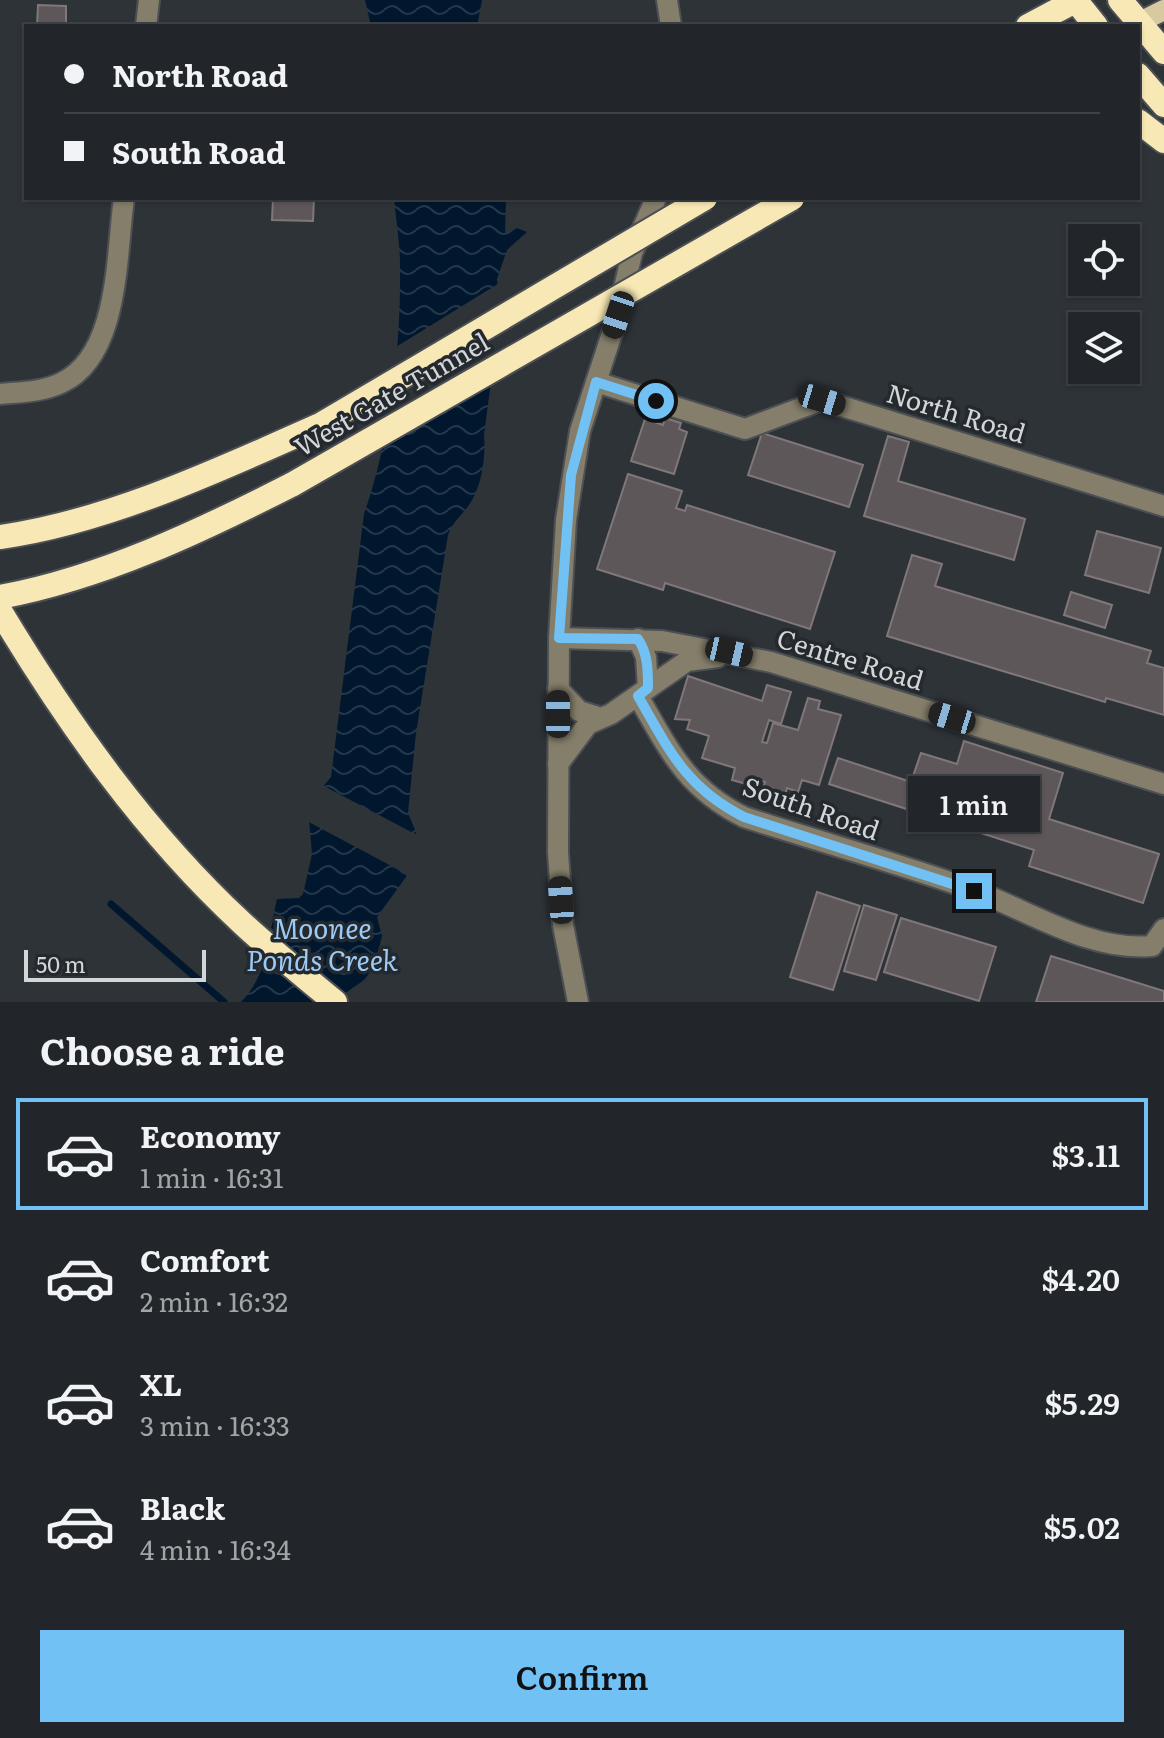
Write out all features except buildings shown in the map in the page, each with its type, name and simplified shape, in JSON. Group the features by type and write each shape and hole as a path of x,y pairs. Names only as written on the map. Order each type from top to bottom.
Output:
{"highway":[{"path":"1032,24 1076,0 1094,24"},
{"path":"1120,0 1134,24"},
{"path":"1140,30 1164,52"},
{"path":"1140,77 1164,105"},
{"path":"1140,123 1164,141"},
{"name":"West Gate Tunnel","path":"0,537 25,534 93,514 219,470 320,425 702,200"},
{"name":"West Gate Tunnel","path":"0,597 45,589 118,563 237,513 788,200"},
{"path":"0,611 102,767 161,838 241,923 335,1002"}],"main road":[{"path":"1134,24 1164,10"}],"street":[{"path":"146,24 149,0"},
{"path":"667,0 671,24"},
{"path":"0,394 34,391 62,382 85,366 102,340 124,200"},
{"path":"578,1002 572,986 563,925 558,764 559,638 571,475 618,315 632,253 655,200"},
{"name":"North Road","path":"596,382 745,429 822,400 1164,506"},
{"name":"Centre Road","path":"559,638 638,639 707,648 771,662 1164,784"},
{"path":"638,639 646,657 643,692"},
{"path":"558,764 580,730 643,692 677,667 699,658 771,662"},
{"path":"558,689 579,711 604,716"},
{"name":"South Road","path":"643,692 690,780 722,806 744,817 974,891 1013,911 1125,949 1158,937"}],"water":[{"path":"365,0 482,0 477,24 371,24"},
{"name":"Moonee Ponds Creek","path":"394,200 506,200 505,235 517,228 527,232 507,250 497,279 500,316 484,434 482,473 476,492 448,535 416,733 408,813 416,832 406,877 377,917 382,936 374,967 364,980 333,1002 241,1002 262,967 277,899 299,898 303,894 312,854 309,820 321,789 331,777 364,514 388,423 396,360 399,240"}],"pier":[{"path":"501,282 504,316 496,381 378,450 391,350"},
{"path":"320,784 419,836 410,876 305,820 311,796"}],"waterway":[{"path":"111,904 224,1002"}],"route":[{"path":"656,401 596,382 580,431 571,475 559,638 638,639 646,657 648,676 648,688 638,696 678,765 706,795 722,806 744,817 974,891"}]}
